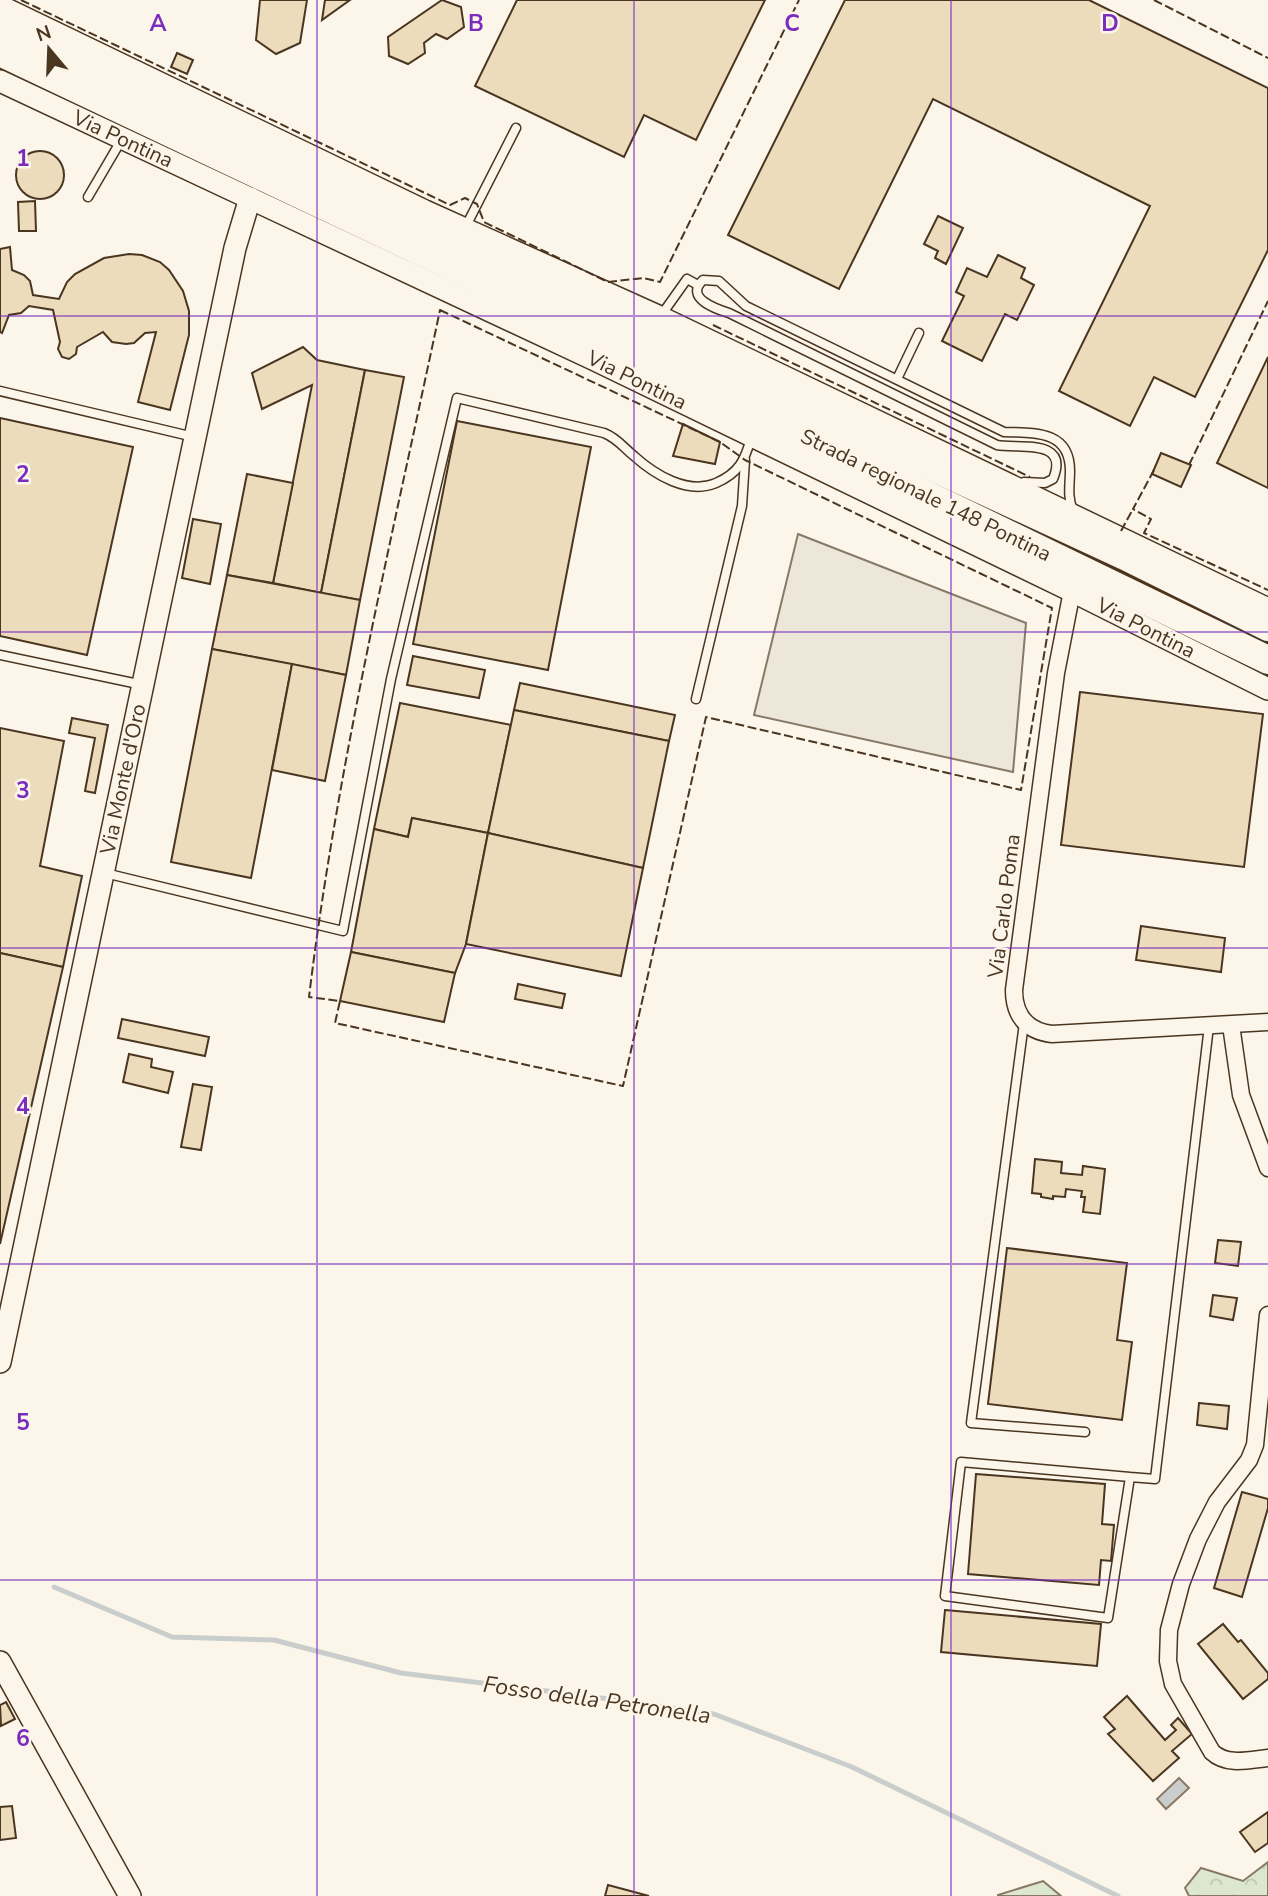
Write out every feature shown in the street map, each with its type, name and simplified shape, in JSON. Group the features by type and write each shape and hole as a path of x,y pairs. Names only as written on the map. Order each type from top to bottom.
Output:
{"highway":[{"name":"Strada regionale 148 Pontina","path":"0,29 614,320 1125,556 1268,627"},
{"name":"Via Pontina","path":"0,52 584,330"},
{"name":"Strada regionale 148 Pontina","path":"584,330 1268,660"}],"street":[{"path":"0,6 465,228 660,317 1268,609"},
{"name":"Via Pontina","path":"0,81 752,435 1072,590 1268,689"},
{"name":"Via Monte d'Oro","path":"0,1362 194,437 235,248 250,198"},
{"name":"Via Carlo Poma","path":"1024,1023 1015,1006 1014,990 1056,673 1072,590"},
{"path":"1024,1023 1040,1032 1052,1034 1268,1022"},
{"path":"1231,1025 1241,1095 1268,1168"},
{"path":"1268,1315 1264,1413 1252,1454 1217,1502 1192,1553 1168,1636 1168,1661 1177,1692 1212,1752 1220,1759 1229,1761 1268,1758"},
{"path":"0,1662 130,1896"}],"lane":[{"path":"465,228 516,128"},
{"path":"88,197 122,139"},
{"path":"660,317 687,279 698,285"},
{"path":"931,447 961,453 1002,475 1028,484 1045,483 1053,479 1057,464 1054,456 1045,449 997,445 729,313 707,305 701,300 697,291 698,285 703,280 719,281 746,306 1003,432 1034,432 1053,438 1065,448 1069,458 1071,504 1078,518"},
{"path":"897,379 919,332"},
{"path":"0,391 194,437"},
{"path":"103,873 343,931 391,679 457,398 604,433 619,441 643,463 690,487 707,487 723,480 746,460"},
{"path":"696,699 742,506 746,460 752,435"},
{"path":"0,655 143,685"},
{"path":"1024,1023 971,1423 1085,1433"},
{"path":"1130,1477 1108,1618 945,1597 961,1462 1155,1479 1209,1026"}],"green space":[{"path":"1268,1862 1268,1896 1189,1896 1185,1888 1201,1868 1243,1881"},
{"path":"1043,1881 1061,1896 998,1896 998,1895"}],"shaded area":[{"path":"798,534 1026,623 1013,772 754,715"},
{"path":"1179,1778 1189,1788 1166,1809 1157,1799"}],"building":[{"path":"260,0 307,0 300,43 276,54 256,40"},
{"path":"325,0 350,0 322,20"},
{"path":"442,0 461,7 464,27 447,39 436,34 424,43 425,53 408,64 389,56 388,37"},
{"path":"517,0 765,0 696,140 644,115 624,157 475,86"},
{"path":"845,0 1089,0 1268,88 1268,250 1195,397 1154,377 1130,426 1059,391 1150,206 933,99 839,289 728,235"},
{"path":"177,53 193,60 187,74 171,67"},
{"path":"40,151 57,158 64,175 57,192 40,199 23,192 16,175 23,158"},
{"path":"35,201 36,231 19,231 18,202"},
{"path":"938,216 963,228 946,264 935,258 938,251 924,244"},
{"path":"10,247 12,270 30,281 33,295 59,299 67,282 75,274 104,258 142,255 160,262 169,270 183,291 189,311 189,335 170,410 138,402 156,332 145,333 134,343 126,344 112,342 103,332 77,347 76,354 69,359 62,357 58,349 60,342 53,310 29,306 21,313 9,315 2,333 0,332 0,249"},
{"path":"998,255 1025,268 1021,278 1034,285 1017,320 1005,314 982,361 942,341 964,296 956,292 967,268 987,277"},
{"path":"303,347 317,360 365,370 321,593 273,583 312,385 262,409 252,373"},
{"path":"1268,357 1268,488 1217,463"},
{"path":"365,370 404,377 360,600 321,593"},
{"path":"0,418 133,447 87,655 0,636"},
{"path":"457,421 591,447 548,670 413,644"},
{"path":"683,424 720,442 715,464 673,456"},
{"path":"1161,453 1191,465 1181,487 1152,474"},
{"path":"247,474 293,483 273,583 227,575"},
{"path":"193,519 221,524 210,584 182,578"},
{"path":"227,575 360,600 346,675 212,649"},
{"path":"212,649 292,664 251,878 171,862"},
{"path":"413,656 485,670 479,698 407,685"},
{"path":"292,664 346,675 325,781 272,770"},
{"path":"520,683 675,715 669,741 514,710"},
{"path":"1080,692 1263,714 1244,867 1061,845"},
{"path":"400,703 511,725 488,833 412,818 408,837 374,829"},
{"path":"514,710 669,741 643,868 488,833"},
{"path":"72,718 108,725 95,793 85,791 95,738 69,733"},
{"path":"0,728 64,741 40,866 82,876 63,967 0,953"},
{"path":"412,818 488,833 466,944 455,973 351,952 374,829 408,837"},
{"path":"488,833 643,868 621,976 466,944"},
{"path":"1141,926 1225,938 1221,972 1136,960"},
{"path":"351,952 455,973 444,1022 340,1001"},
{"path":"0,953 63,967 0,1244"},
{"path":"518,984 565,994 562,1008 515,999"},
{"path":"122,1019 209,1037 205,1056 118,1038"},
{"path":"129,1054 152,1059 151,1067 173,1072 168,1093 123,1082"},
{"path":"193,1084 212,1087 201,1150 181,1147"},
{"path":"1035,1159 1062,1162 1061,1173 1082,1175 1083,1166 1105,1169 1100,1214 1083,1212 1085,1197 1081,1197 1082,1191 1066,1189 1065,1197 1053,1196 1053,1199 1032,1193"},
{"path":"1218,1240 1241,1242 1238,1266 1215,1263"},
{"path":"1007,1248 1127,1263 1117,1340 1132,1342 1122,1420 988,1404"},
{"path":"1213,1295 1237,1298 1233,1320 1210,1316"},
{"path":"1199,1403 1229,1406 1227,1429 1197,1425"},
{"path":"976,1474 1105,1484 1102,1524 1114,1525 1111,1561 1101,1560 1099,1585 968,1574"},
{"path":"1242,1492 1268,1499 1268,1508 1242,1597 1214,1588"},
{"path":"945,1610 1101,1624 1097,1666 941,1652"},
{"path":"1223,1624 1238,1642 1241,1640 1268,1673 1268,1679 1243,1699 1198,1644"},
{"path":"1127,1696 1165,1740 1176,1730 1171,1725 1178,1718 1192,1734 1172,1751 1179,1758 1153,1781 1108,1734 1115,1729 1104,1717"},
{"path":"6,1702 15,1719 1,1726 0,1705"},
{"path":"12,1806 16,1838 0,1840 0,1807"},
{"path":"1268,1812 1268,1843 1255,1852 1240,1832"},
{"path":"608,1885 649,1896 605,1896"}],"waterway":[{"name":"Fosso della Petronella","path":"54,1587 172,1637 274,1640 401,1673 714,1714 852,1767 1118,1896"}],"fence":[{"path":"21,0 450,205 465,198 477,204 484,222 608,282 643,278 660,282 799,0"},
{"path":"1154,0 1268,58"},
{"path":"1189,465 1268,301"},
{"path":"440,310 720,442 745,460 1052,608 1021,790 706,717 623,1086 335,1023 340,1001 309,997 350,738 440,310"},
{"path":"713,325 1030,477"},
{"path":"1154,470 1133,509 1151,519 1144,533 1268,590"},
{"path":"1121,531 1133,509"}]}
